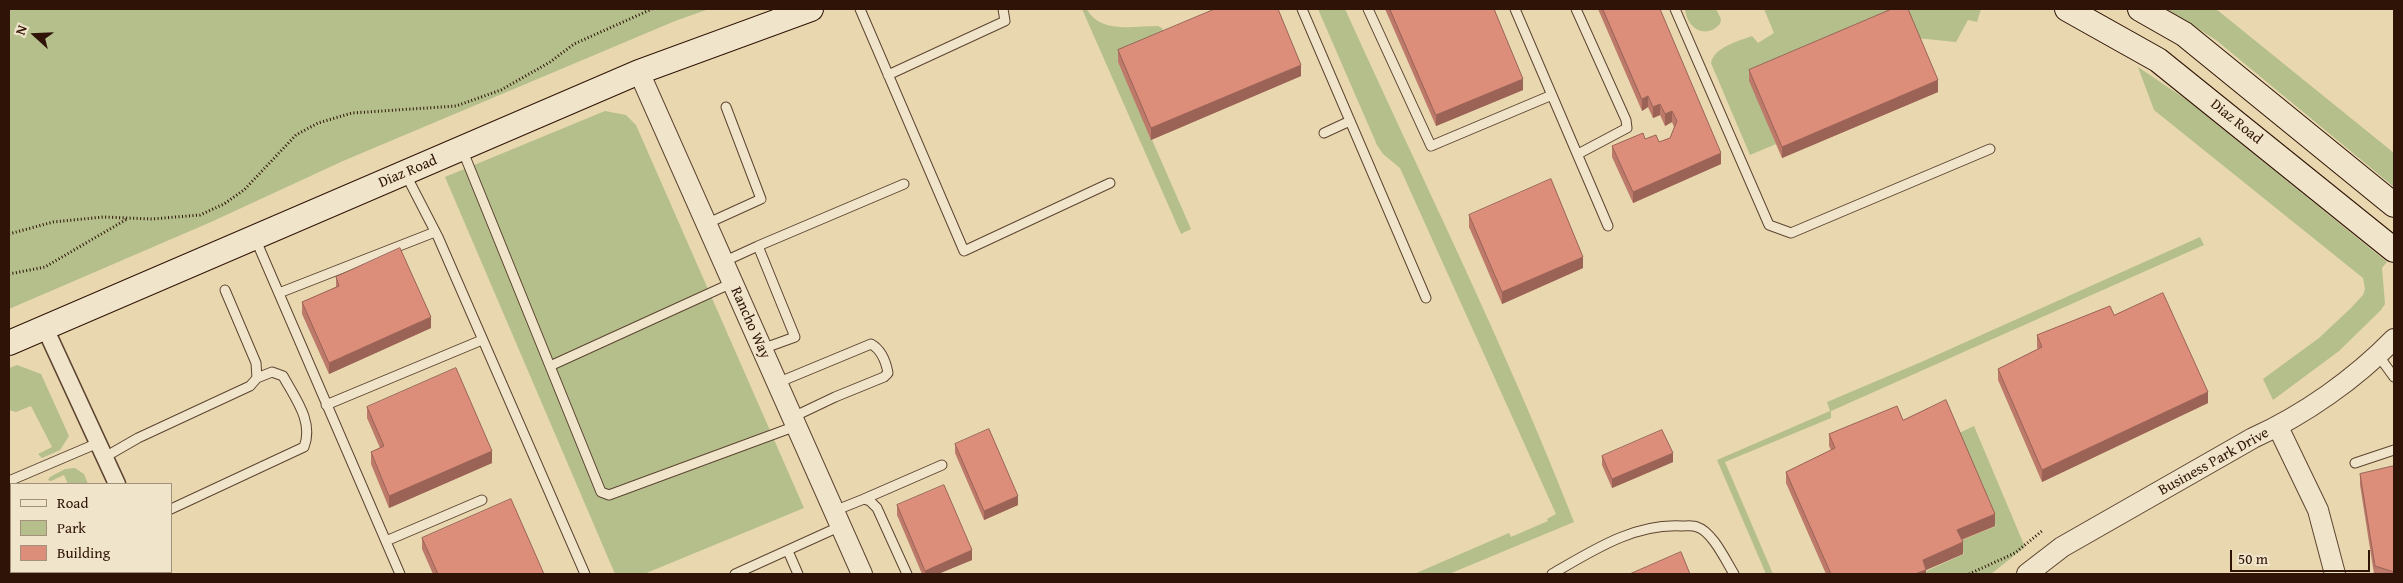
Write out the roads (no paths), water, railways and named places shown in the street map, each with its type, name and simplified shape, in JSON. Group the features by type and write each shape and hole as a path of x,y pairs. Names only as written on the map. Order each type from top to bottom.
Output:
{"main road":[{"name":"Diaz Road","path":"9,344 639,72 811,9"},
{"name":"Diaz Road","path":"2067,9 2158,60 2394,250"},
{"path":"2140,9 2184,34 2394,205"}],"street":[{"name":"Rancho Way","path":"639,72 862,574"},
{"path":"45,328 117,483"},
{"name":"Business Park Drive","path":"2027,574 2062,547 2253,438 2278,427 2340,385 2394,339"},
{"path":"2278,427 2318,510 2334,574"}],"lane":[{"path":"860,9 964,251 1110,183"},
{"path":"888,75 1005,21 1003,9"},
{"path":"1302,9 1426,298"},
{"path":"1368,9 1431,146 1552,95"},
{"path":"1515,9 1608,226"},
{"path":"1576,9 1626,120 1627,128 1578,154"},
{"path":"1675,9 1769,225 1792,233 1990,149"},
{"path":"706,224 761,199 726,107"},
{"path":"1324,132 1350,121"},
{"path":"462,149 601,492 606,496 794,422 828,400 884,377 888,373 884,357 871,344 777,383"},
{"path":"405,173 436,232 585,574"},
{"path":"723,262 904,184"},
{"path":"279,293 436,232"},
{"path":"255,238 400,574"},
{"path":"758,246 795,337 762,349"},
{"path":"550,366 732,283"},
{"path":"225,290 256,363 257,378"},
{"path":"326,404 482,340"},
{"path":"2378,354 2394,377"},
{"path":"9,482 138,438 250,386 257,378 272,372 283,376 306,420 308,437 304,447 172,509"},
{"path":"2355,463 2394,450"},
{"path":"735,574 788,551 838,519 864,499 942,465"},
{"path":"864,499 870,501 877,508 907,574"},
{"path":"386,541 482,500"},
{"path":"1552,574 1604,544 1652,527 1674,525 1698,527 1712,538 1734,574"},
{"path":"788,551 798,574"}]}
